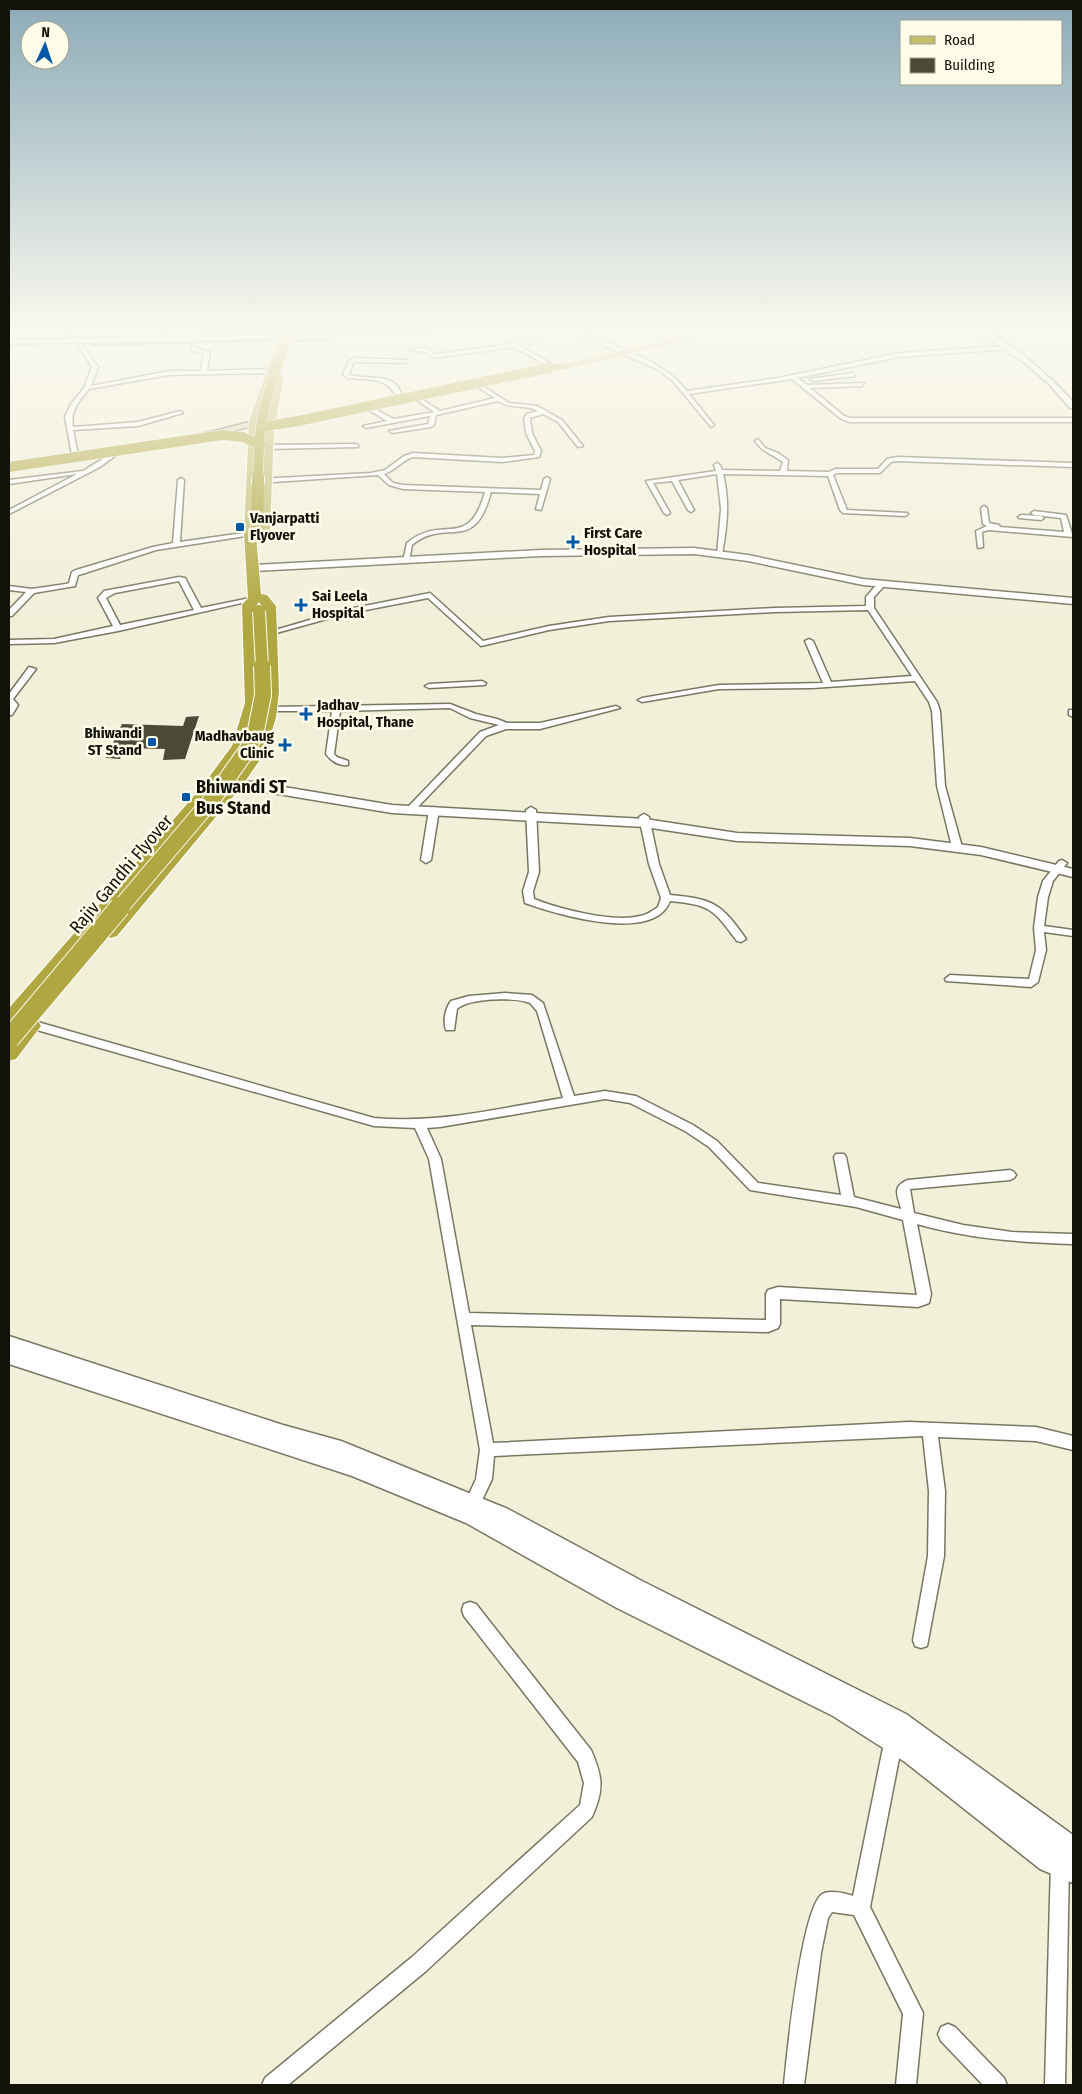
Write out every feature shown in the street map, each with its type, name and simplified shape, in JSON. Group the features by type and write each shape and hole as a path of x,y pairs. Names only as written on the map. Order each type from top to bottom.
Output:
{"highway":[{"path":"262,427 276,425"},
{"path":"9,467 222,435 243,437 264,446 258,535 259,603"},
{"path":"258,535 258,568"},
{"path":"9,1054 227,780 240,746 252,703 250,605 259,603 269,606 272,692 270,709 258,751 227,780 10,1019"},
{"name":"Rajiv Gandhi Flyover","path":"9,1039 214,797 248,749 256,730 263,694 259,603"}],"main road":[{"path":"262,427 273,425"},
{"path":"9,467 275,425"},
{"path":"258,535 266,481 262,427"},
{"path":"258,535 252,482 262,427"},
{"path":"9,467 75,455 114,451"}],"street":[{"path":"69,425 75,455"},
{"path":"69,429 128,425"},
{"path":"366,426 375,425"},
{"path":"397,425 404,429"},
{"path":"392,431 431,425"},
{"path":"252,482 362,476 380,473 413,455 502,460 533,457 537,456 538,451 529,433 528,425"},
{"path":"564,425 580,446"},
{"path":"300,447 308,438"},
{"path":"758,441 763,449 776,454 786,461 782,473"},
{"path":"264,446 356,446"},
{"path":"9,512 89,471 114,451"},
{"path":"667,513 649,481 674,479 718,468 782,473 830,474 835,471 880,471 889,460 897,459 1073,465"},
{"path":"718,468 726,501 726,513 719,554"},
{"path":"9,482 89,471"},
{"path":"380,473 391,484 403,487 543,492"},
{"path":"830,474 845,512 905,514"},
{"path":"539,509 547,479"},
{"path":"674,479 691,510"},
{"path":"176,544 181,480"},
{"path":"406,561 409,544 420,536 429,532 465,528 473,524 482,512 488,491"},
{"path":"984,508 987,525 1071,534"},
{"path":"1034,513 1062,516 1071,534"},
{"path":"1024,529 1021,514 1065,520"},
{"path":"980,547 979,531 987,528 1071,534"},
{"path":"9,588 32,591 67,586 72,584 75,574 142,551 176,544 258,535"},
{"path":"258,568 541,553 694,551 748,558 834,577 882,584 1073,602"},
{"path":"118,628 102,598 106,593 179,579 182,580 198,610"},
{"path":"882,584 870,597 870,608 927,692 936,711 941,786 957,844"},
{"path":"9,614 32,591"},
{"path":"269,633 344,612 430,595 481,644 557,626 609,619 870,608"},
{"path":"9,642 48,642 198,610 259,603"},
{"path":"808,641 828,685"},
{"path":"252,667 270,665"},
{"path":"9,713 14,705 9,700 32,669"},
{"path":"642,700 719,687 828,685 917,678"},
{"path":"429,705 429,685 482,683"},
{"path":"270,709 336,709 429,705 457,707 470,716 497,721 505,726"},
{"path":"412,807 483,734 505,726 540,726 616,708"},
{"path":"336,709 330,754 344,763"},
{"path":"227,780 359,805 531,812 644,820 737,838 862,836 957,844 1064,866 1073,873"},
{"path":"412,807 434,810 531,812"},
{"path":"426,860 434,810"},
{"path":"531,812 534,872 528,891 529,902 578,914 628,921 652,916 662,909 666,898 654,864 644,820"},
{"path":"950,979 1031,983 1035,978 1042,950 1040,928 1045,891 1048,882 1064,866"},
{"path":"666,898 698,902 712,906 722,914 741,939"},
{"path":"1040,928 1073,933"},
{"path":"450,1026 451,1010 455,1004 461,1001 474,998 518,996 534,999 542,1010 570,1101"},
{"path":"10,1019 374,1122 440,1123 605,1095 632,1099 689,1128 713,1144 754,1187 848,1201 939,1225 1012,1236 1073,1239"},
{"path":"419,1124 435,1160 487,1450 484,1480 470,1509"},
{"path":"840,1157 848,1201"},
{"path":"464,1319 768,1326 773,1324 773,1294 778,1293 918,1301 924,1299 924,1294 903,1188 906,1184 1010,1175"},
{"path":"9,1344 38,1359 187,1409 353,1467 420,1493 470,1509 623,1599 842,1708 896,1731 1068,1845 1055,2085"},
{"path":"9,1356 38,1359"},
{"path":"487,1450 909,1429 1036,1434 1073,1443"},
{"path":"921,1640 936,1556 937,1492 930,1430"},
{"path":"272,2085 419,1964 586,1811 593,1795 592,1776 585,1756 470,1610"},
{"path":"896,1731 913,1754 1008,1830 1049,1860 1066,1868"},
{"path":"896,1731 860,1908 913,2013 906,2085"},
{"path":"794,2085 811,1953 819,1915 827,1902 848,1904 860,1908"},
{"path":"948,2034 997,2085"}],"building":[{"name":"Bhiwandi ST Stand","path":"199,716 185,759 163,760 165,749 125,748 120,759 106,758 122,724 183,726 186,717"}],"place":[{"name":"Vanjarpatti Flyover","path":"240,527"},
{"name":"First Care Hospital","path":"573,542"},
{"name":"Sai Leela Hospital","path":"301,605"},
{"name":"Jadhav Hospital, Thane","path":"306,714"},
{"name":"Bhiwandi ST Stand","path":"152,742"},
{"name":"Madhavbaug Clinic","path":"285,745"},
{"name":"Bhiwandi ST Bus Stand","path":"186,797"}]}
